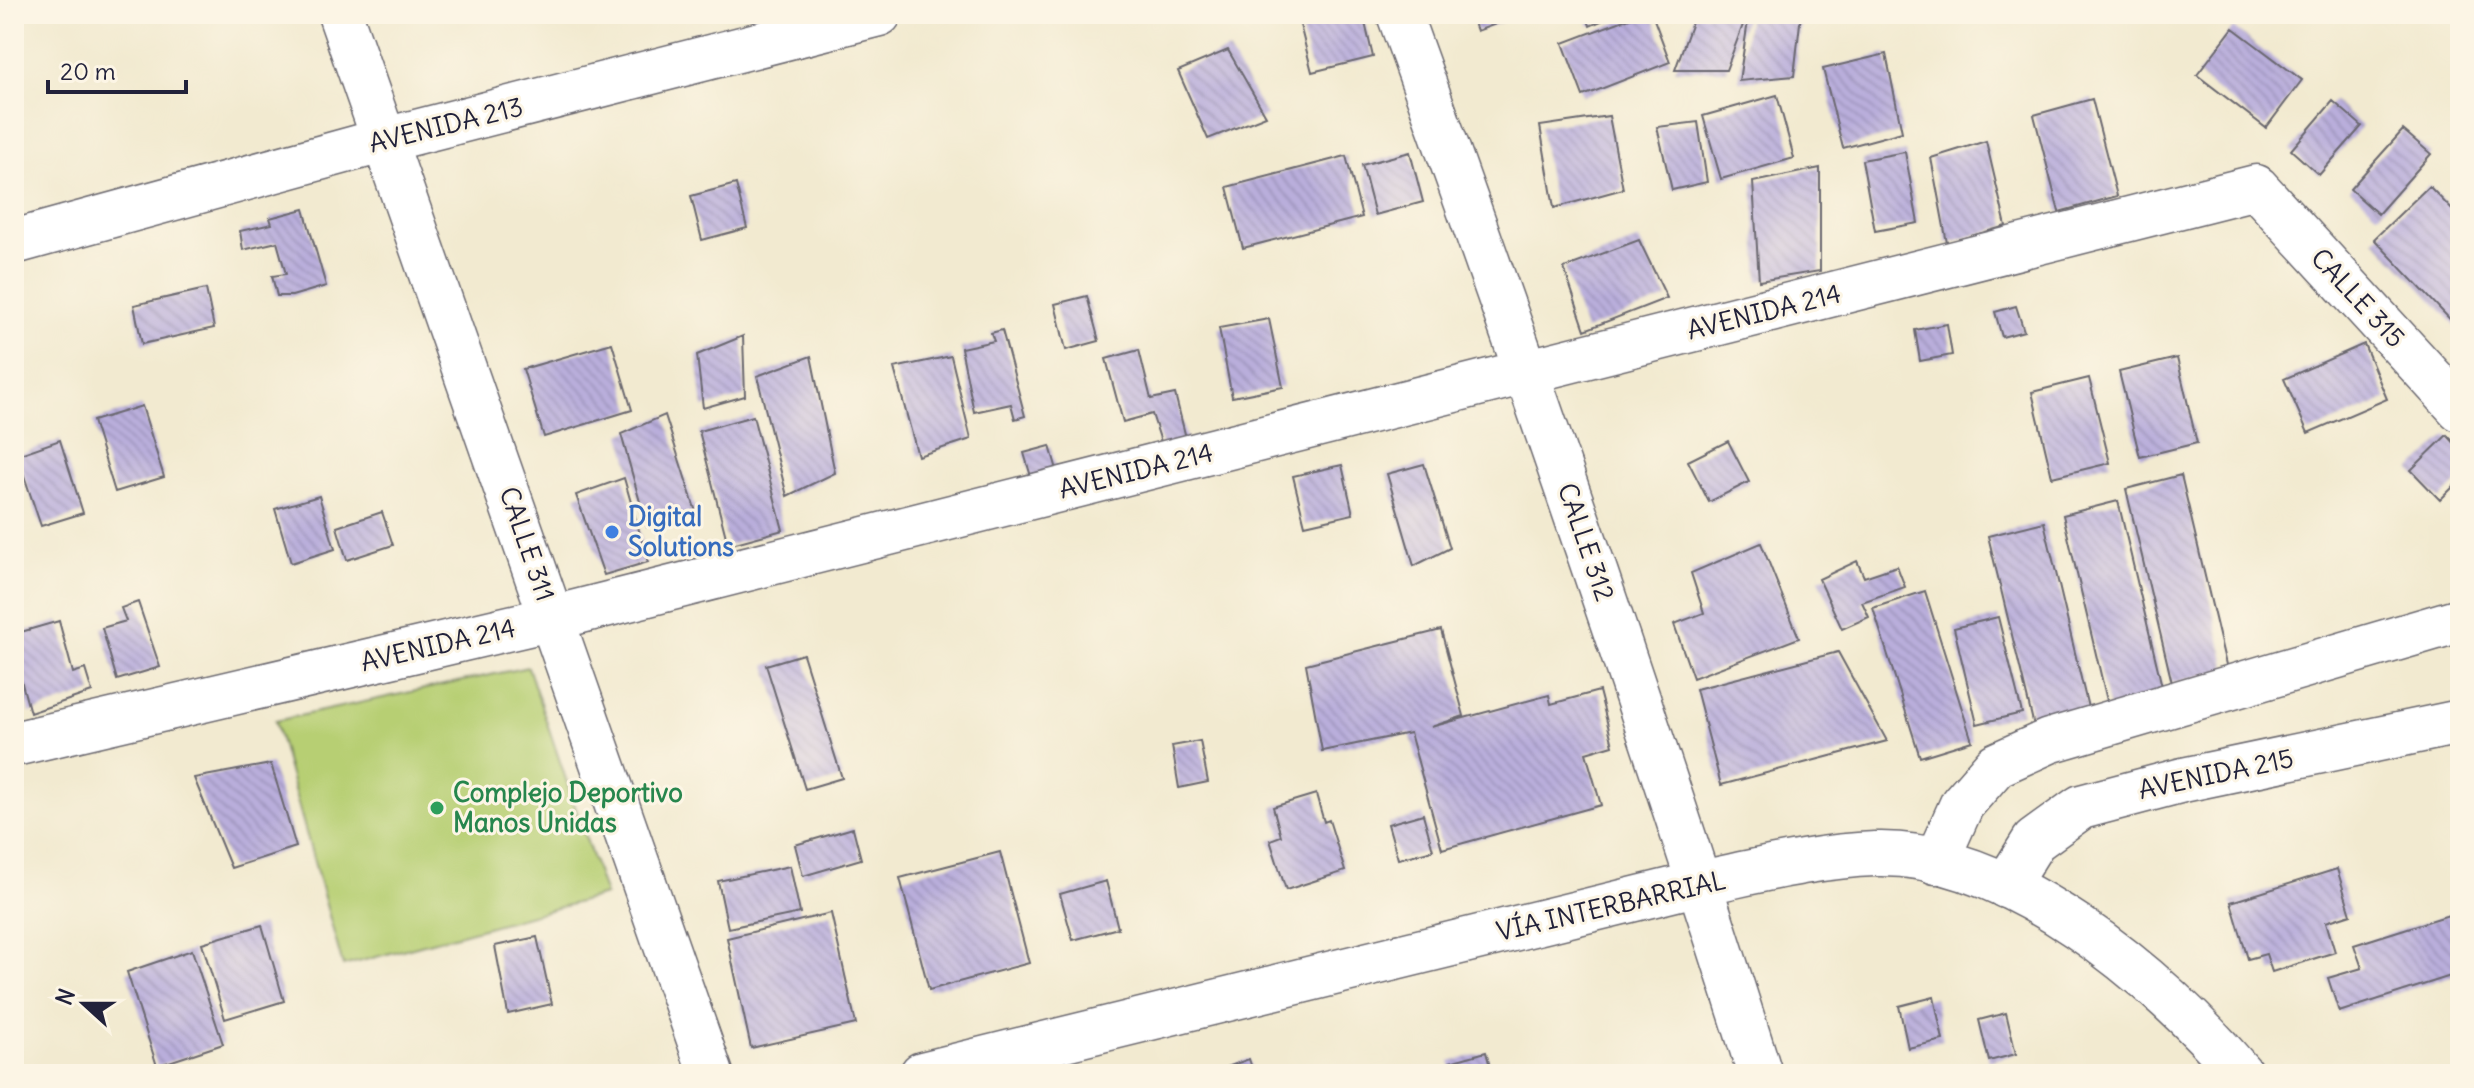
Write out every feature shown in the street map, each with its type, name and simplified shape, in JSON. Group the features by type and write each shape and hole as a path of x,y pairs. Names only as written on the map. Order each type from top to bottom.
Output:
{"street":[{"name":"CALLE 311","path":"340,14 711,1074"},
{"name":"AVENIDA 213","path":"14,242 385,140 879,14"},
{"name":"CALLE 312","path":"1399,14 1529,372 1700,883 1760,1074"},
{"name":"AVENIDA 214","path":"14,744 553,618 2256,187"},
{"name":"CALLE 315","path":"2256,187 2460,409"},
{"path":"1936,862 1962,804 1996,765 2049,741 2460,620"},
{"name":"AVENIDA 215","path":"2006,886 2034,841 2081,807 2169,783 2460,722"},
{"name":"VÍA INTERBARRIAL","path":"922,1074 1700,883 1802,862 1877,854 1936,862 2006,886 2045,905 2161,989 2241,1074"}],"green space":[{"name":"Complejo Deportivo Manos Unidas","path":"528,667 605,895 343,966 275,721"}],"building":[{"path":"1330,14 1363,14 1373,57 1312,72 1299,21"},
{"path":"1471,14 1523,14 1477,31"},
{"path":"1586,14 1617,14 1590,26"},
{"path":"1640,14 1652,14 1670,62 1583,96 1563,43"},
{"path":"1695,14 1747,14 1726,70 1675,70"},
{"path":"1749,14 1801,14 1794,76 1739,81"},
{"path":"2233,28 2302,80 2266,128 2197,75"},
{"path":"1228,50 1266,116 1208,139 1178,71"},
{"path":"1886,54 1902,132 1843,148 1823,69"},
{"path":"1777,95 1794,158 1721,179 1703,116"},
{"path":"2092,99 2117,196 2059,212 2034,115"},
{"path":"2333,101 2362,126 2319,175 2291,150"},
{"path":"1609,116 1623,189 1554,208 1540,126"},
{"path":"1698,122 1707,182 1672,190 1657,127"},
{"path":"2403,130 2431,154 2378,214 2350,189"},
{"path":"1986,141 2006,226 1947,243 1931,158"},
{"path":"1410,152 1423,202 1375,215 1362,165"},
{"path":"1905,152 1918,223 1875,231 1862,160"},
{"path":"1346,156 1362,217 1243,248 1227,187"},
{"path":"1820,168 1820,271 1759,281 1753,182"},
{"path":"736,184 747,228 702,240 691,196"},
{"path":"2429,186 2460,218 2460,330 2374,239"},
{"path":"304,209 326,286 292,296 277,296 272,276 286,274 277,242 243,250 240,231 272,224 270,218"},
{"path":"1639,240 1667,298 1585,330 1564,268"},
{"path":"206,289 214,328 142,344 134,305"},
{"path":"1087,296 1099,341 1066,350 1055,304"},
{"path":"2016,306 2024,331 2002,337 1995,312"},
{"path":"1269,319 1283,387 1232,397 1219,328"},
{"path":"1947,324 1952,355 1920,361 1915,330"},
{"path":"1002,330 1025,416 1015,419 1011,404 974,412 961,348 994,341 991,333"},
{"path":"743,336 745,396 703,408 697,355"},
{"path":"612,343 632,410 544,437 523,369"},
{"path":"2364,344 2387,399 2308,433 2284,379"},
{"path":"1139,350 1151,399 1175,394 1189,450 1166,457 1152,414 1123,422 1106,359"},
{"path":"811,356 835,473 787,496 757,376"},
{"path":"951,356 971,439 918,456 894,368"},
{"path":"2177,358 2197,443 2140,457 2119,372"},
{"path":"2089,378 2110,463 2052,477 2032,392"},
{"path":"142,406 164,477 115,492 93,421"},
{"path":"665,415 696,512 647,527 621,434"},
{"path":"753,416 783,530 728,545 699,431"},
{"path":"2447,435 2460,449 2460,480 2440,500 2411,470"},
{"path":"60,440 83,513 41,526 17,455"},
{"path":"1728,441 1749,482 1709,502 1688,461"},
{"path":"1050,446 1058,473 1032,480 1024,453"},
{"path":"1424,464 1450,548 1414,566 1387,474"},
{"path":"1342,465 1353,514 1305,525 1293,476"},
{"path":"2181,475 2227,669 2172,683 2126,489"},
{"path":"624,478 648,562 604,575 576,495"},
{"path":"319,496 335,549 291,563 275,509"},
{"path":"2118,501 2164,695 2109,709 2063,515"},
{"path":"382,512 393,545 347,560 337,527"},
{"path":"2044,522 2090,716 2035,730 1988,536"},
{"path":"1761,543 1799,638 1693,678 1674,624 1704,613 1691,573"},
{"path":"1857,561 1864,577 1897,566 1905,587 1862,602 1869,617 1842,629 1819,579"},
{"path":"1925,591 1972,741 1920,757 1873,608"},
{"path":"138,602 160,667 117,680 102,628 126,621 121,608"},
{"path":"1998,617 2022,713 1977,724 1954,628"},
{"path":"59,621 73,673 85,669 92,692 30,713 14,654 14,634"},
{"path":"1441,630 1464,716 1431,727 1549,695 1551,704 1599,691 1613,745 1586,753 1601,805 1442,849 1410,733 1322,751 1306,664"},
{"path":"1838,652 1887,741 1721,785 1696,689"},
{"path":"803,654 842,778 805,789 766,665"},
{"path":"1200,741 1208,782 1179,788 1172,746"},
{"path":"271,764 296,847 231,868 194,778"},
{"path":"1316,794 1324,822 1329,820 1345,871 1286,890 1270,840 1281,836 1273,807"},
{"path":"1423,814 1433,850 1398,859 1388,824"},
{"path":"853,828 861,859 803,876 795,845"},
{"path":"1000,852 1029,963 929,990 900,878"},
{"path":"790,866 800,913 728,928 718,881"},
{"path":"2337,869 2351,914 2326,922 2335,952 2272,972 2266,954 2248,959 2231,902"},
{"path":"1106,881 1118,928 1073,940 1060,894"},
{"path":"831,913 856,1024 751,1048 727,938"},
{"path":"2452,914 2460,939 2460,973 2339,1012 2328,978 2362,968 2354,945"},
{"path":"262,925 284,1001 225,1019 202,943"},
{"path":"537,937 552,1004 508,1014 495,946"},
{"path":"192,950 223,1044 157,1066 127,972"},
{"path":"1934,997 1943,1040 1908,1048 1899,1006"},
{"path":"2006,1013 2016,1054 1989,1061 1979,1020"},
{"path":"1486,1052 1492,1074 1453,1074 1450,1062"},
{"path":"1249,1059 1254,1074 1208,1074"}],"place":[{"name":"Digital Solutions","path":"612,532"},
{"name":"Complejo Deportivo Manos Unidas","path":"437,808"}]}
